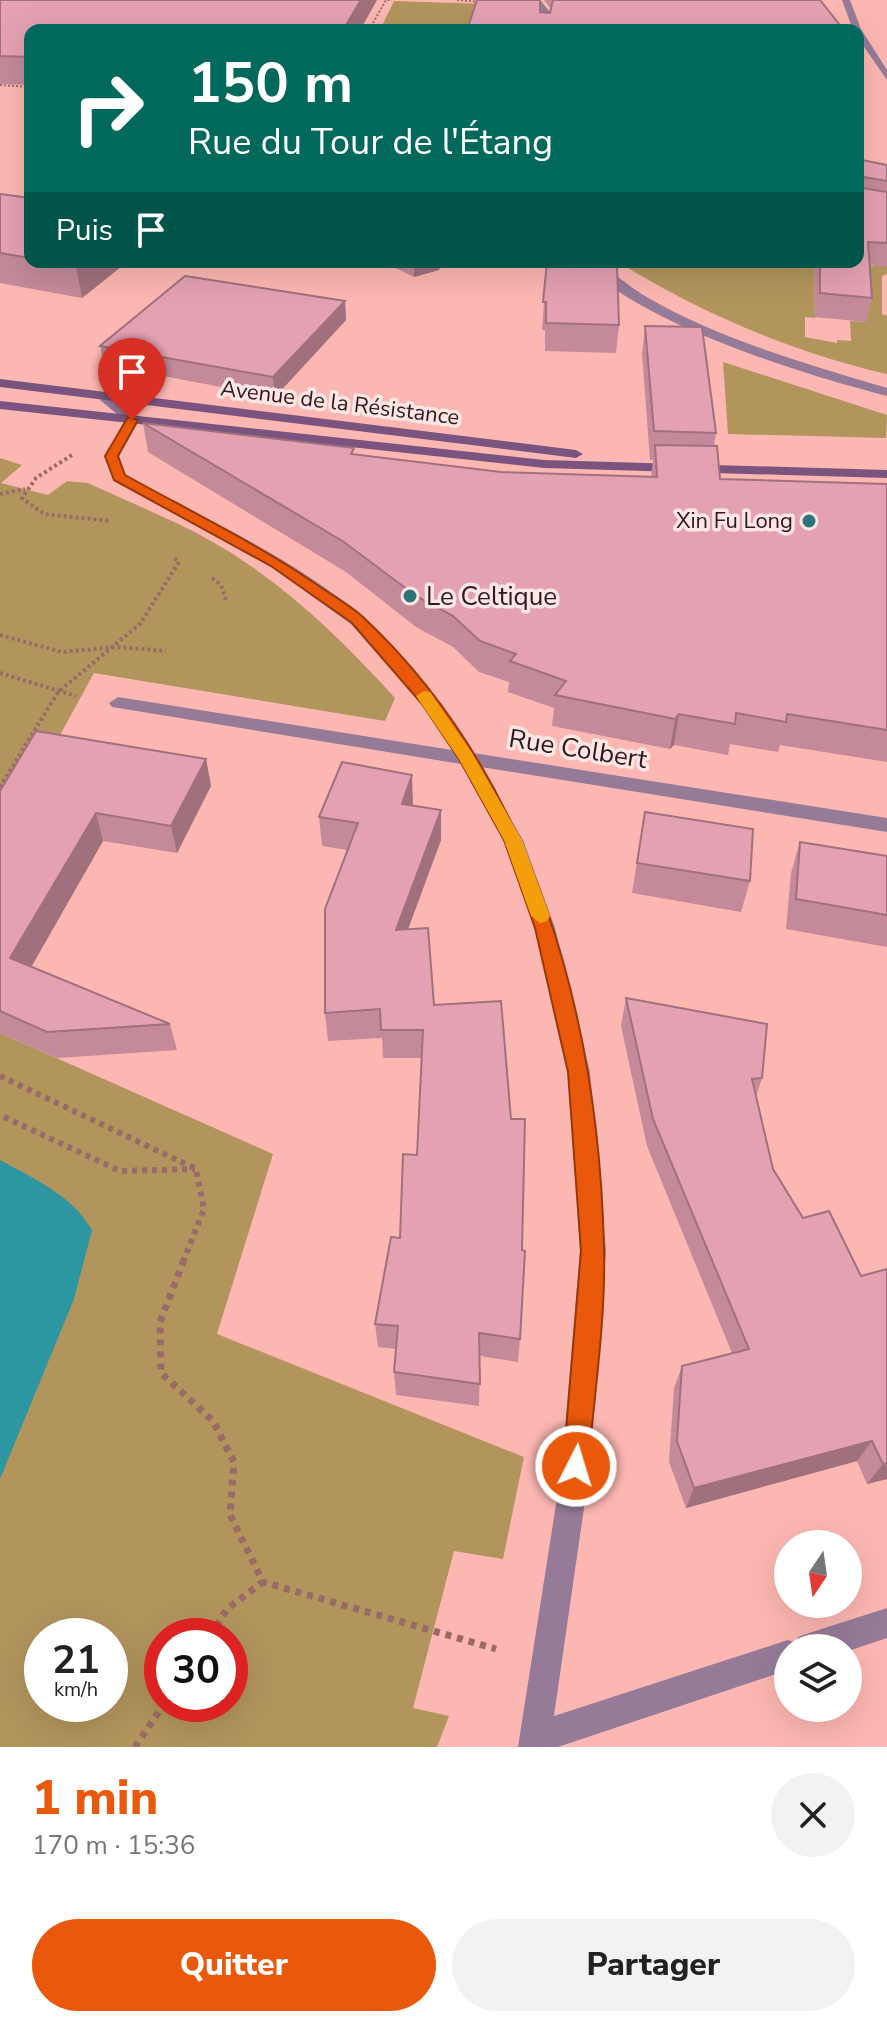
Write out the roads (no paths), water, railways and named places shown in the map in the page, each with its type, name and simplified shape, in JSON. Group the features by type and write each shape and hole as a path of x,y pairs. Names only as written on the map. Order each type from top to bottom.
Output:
{"main road":[{"name":"Avenue de la Résistance","path":"0,383 675,468"},
{"name":"Avenue de la Résistance","path":"0,405 544,464 887,474"}],"street":[{"path":"536,0 546,12 545,24"},
{"path":"846,0 855,24"},
{"path":"864,41 887,77"},
{"path":"594,268 609,280 690,323 785,361 887,392"},
{"path":"105,397 132,420 112,456 119,478 276,563 357,620 428,700 466,757 513,840 545,928 579,1072 593,1251 576,1466 536,1742 774,1660"},
{"name":"Rue Colbert","path":"118,703 887,825"},
{"path":"853,1634 887,1623"}],"water":[{"path":"0,1160 63,1197 92,1230 74,1299 0,1479"}],"place":[{"name":"Xin Fu Long","path":"809,521"},
{"name":"Le Celtique","path":"410,596"}]}
